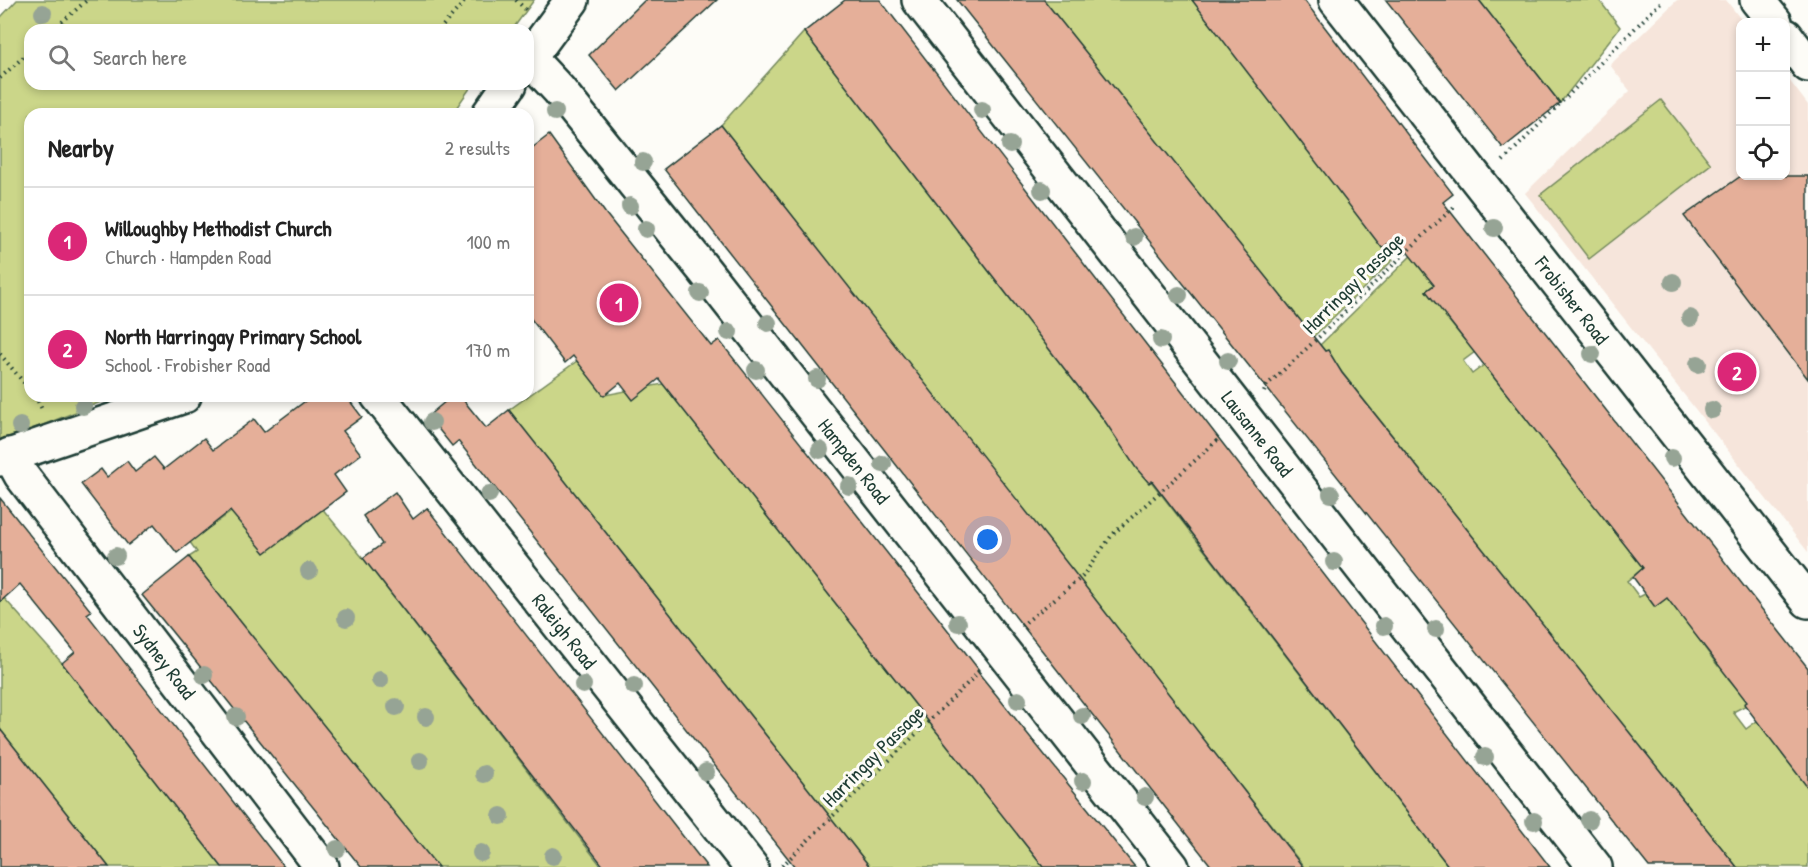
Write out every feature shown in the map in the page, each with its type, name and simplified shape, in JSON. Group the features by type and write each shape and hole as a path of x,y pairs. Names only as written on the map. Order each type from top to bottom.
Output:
{"street":[{"path":"534,52 572,0"},
{"name":"Lausanne Road","path":"919,0 1595,867"},
{"name":"Frobisher Road","path":"1336,0 1808,601"},
{"path":"1757,0 1772,18"},
{"path":"1790,42 1808,65"},
{"name":"Hampden Road","path":"534,64 560,90 704,270 1172,867"},
{"path":"493,108 506,90"},
{"path":"5,457 166,402"},
{"name":"Raleigh Road","path":"383,402 626,712 767,867"},
{"name":"Sydney Road","path":"5,457 322,867"}],"path":[{"path":"60,24 87,0"},
{"path":"444,24 466,0"},
{"path":"516,0 526,11"},
{"path":"1495,169 1664,0"},
{"path":"0,78 24,56"},
{"name":"Harringay Passage","path":"1263,395 1267,385 1332,328 1391,265 1459,203"},
{"path":"0,354 24,383"},
{"path":"1016,630 1082,577 1112,535 1224,434"},
{"name":"Harringay Passage","path":"767,867 985,667"}],"shaded area":[{"path":"1677,0 1726,0 1740,18 1736,18 1736,180 1790,180 1790,81 1808,105 1808,552 1525,193 1630,91 1610,65"}],"green space":[{"path":"17,0 534,0 516,24 24,24 24,90 469,90 456,108 24,108 24,402 101,402 0,442 0,18"},
{"path":"1044,0 1193,0 1393,260 1313,337"},
{"path":"1479,0 1599,0 1620,27 1560,103"},
{"path":"804,32 1449,867 1304,867 721,125"},
{"path":"1661,100 1711,164 1589,259 1540,195"},
{"path":"1423,244 1417,264 1428,278 1441,268 1446,275 1426,291 1436,304 1473,293 1445,316 1465,341 1503,331 1463,361 1472,374 1484,365 1524,416 1672,545 1627,581 1639,597 1645,594 1655,607 1667,598 1727,629 1704,647 1718,666 1734,654 1752,660 1728,678 1740,692 1760,698 1733,712 1746,729 1761,718 1808,734 1782,754 1801,778 1808,773 1808,867 1737,867 1320,345"},
{"path":"577,361 605,395 663,384 1043,867 870,867 509,410 520,402 534,402 534,392"},
{"path":"307,490 363,558 602,867 433,867 189,557 197,552 182,531 210,527 256,494 290,536 303,525 287,505"},
{"path":"4,598 62,663 222,867 109,867 0,729 0,602"}],"building":[{"path":"645,0 717,0 619,91 589,55"},
{"path":"845,0 880,0 1550,867 1449,867 1152,481 1149,483 1136,468 1104,420 804,32"},
{"path":"957,0 1044,0 1325,351 1328,350 1342,373 1737,867 1649,867"},
{"path":"1192,0 1304,0 1453,194 1443,202 1808,668 1808,788 1744,704 1747,702 1667,598 1655,607 1633,577 1643,568 1426,291 1434,285 1396,238 1382,248"},
{"path":"1386,0 1479,0 1560,103 1503,148"},
{"path":"721,125 1078,577 1303,867 1212,867 711,229 664,169"},
{"path":"549,135 606,214 711,346 719,340 962,648 979,670 977,671 1135,867 1043,867 659,379 633,400 620,383 604,396 573,356 565,363 534,323 534,146"},
{"path":"1790,176 1808,176 1808,379 1684,216 1736,180 1790,180"},
{"path":"304,402 351,402 362,417 343,431 361,454 334,475 346,492 265,553 230,511 177,553 154,524 128,545 81,484 101,469 107,477 127,461 135,472 154,457 164,469 204,438 213,450 254,419 264,432"},
{"path":"445,402 465,402 486,428 509,410 870,867 795,867 458,441 452,446 428,416"},
{"path":"395,492 413,519 427,508 707,867 604,867 363,558 382,544 363,516"},
{"path":"0,498 91,611 87,614 284,867 222,867 62,663 75,652 20,584 0,602"},
{"path":"189,557 438,867 361,867 142,595"},
{"path":"0,729 109,867 0,867"}],"place":[{"name":"Willoughby Methodist Church","path":"619,303"},
{"name":"North Harringay Primary School","path":"1737,372"}]}
